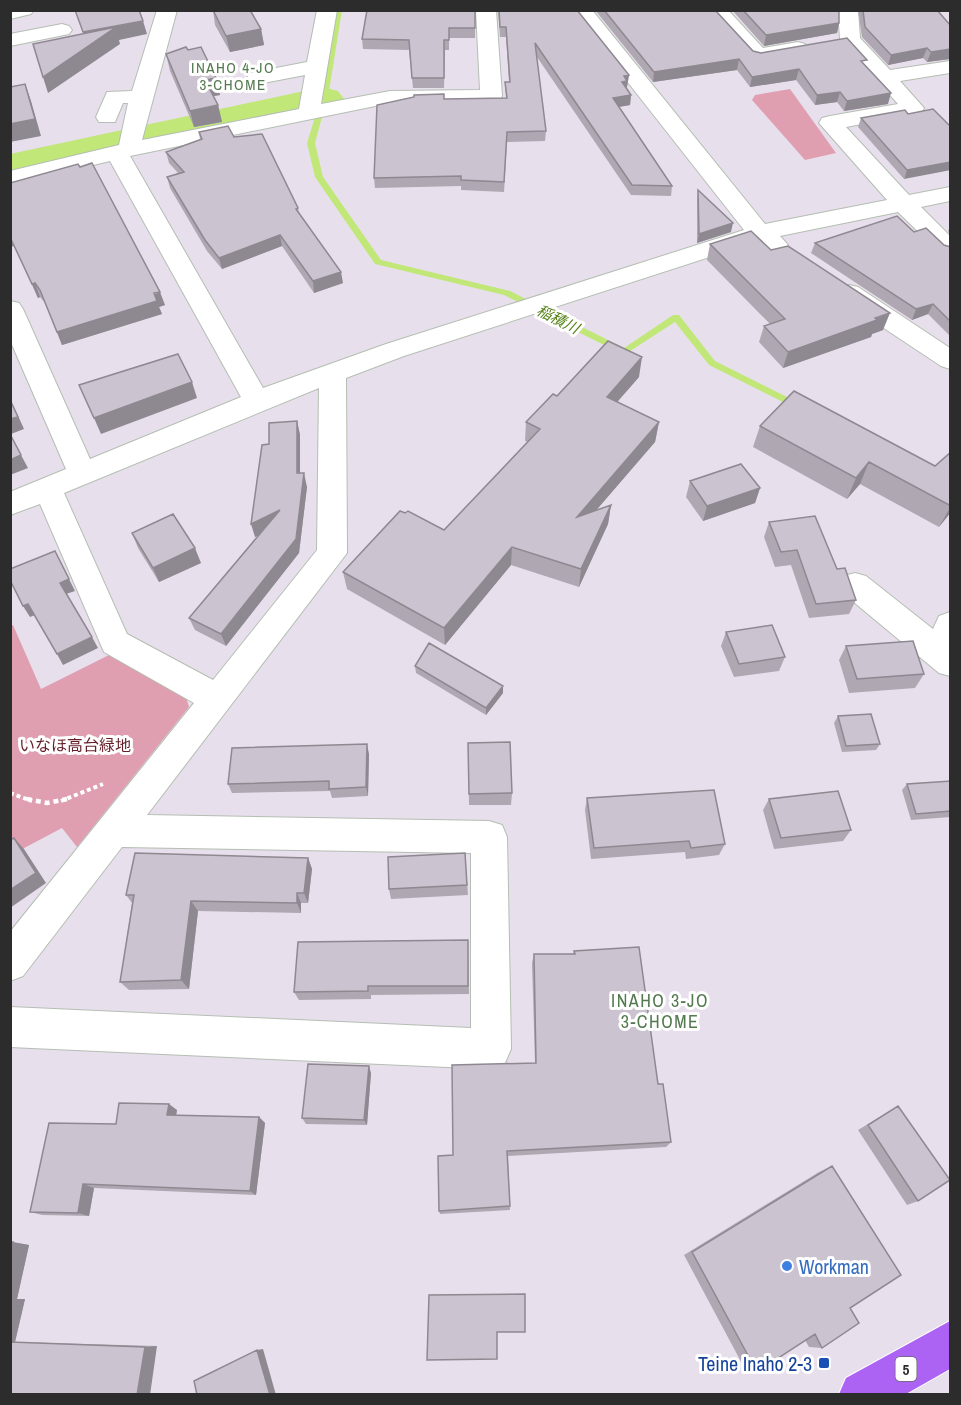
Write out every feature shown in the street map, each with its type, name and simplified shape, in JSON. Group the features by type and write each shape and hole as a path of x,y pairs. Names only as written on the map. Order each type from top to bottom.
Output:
{"highway":[{"name":"5","path":"862,1395 951,1344"}],"street":[{"path":"189,10 166,13 127,143 257,400"},
{"path":"311,107 327,10"},
{"path":"10,178 127,143 311,107 337,107 390,97 491,96 486,10"},
{"path":"581,10 759,233 793,256"},
{"path":"717,10 758,55 850,39"},
{"path":"848,10 850,39 913,108 830,123 903,203 951,249"},
{"path":"10,40 62,30"},
{"path":"258,78 317,66"},
{"path":"885,77 951,67"},
{"path":"107,117 115,97 142,97"},
{"path":"10,504 257,400 333,372 759,233 951,194"},
{"path":"832,282 951,360"},
{"path":"10,309 82,472"},
{"path":"10,963 332,553 333,372"},
{"path":"47,487 115,643 217,699"},
{"path":"855,585 947,647"},
{"path":"10,1027 491,1049 489,837 113,831"}],"path":[{"path":"10,793 37,804 69,800 142,765 159,774"}],"green space":[{"path":"790,89 836,153 805,160 752,100 755,95"},
{"name":"いなほ高台緑地","path":"13,625 41,689 109,655 186,697 189,707 77,847 62,828 11,855 11,626"}],"building":[{"path":"75,10 139,10 143,21 83,32"},
{"path":"213,10 250,10 261,29 226,36"},
{"path":"367,10 475,10 475,28 449,28 449,40 444,40 444,78 412,78 409,40 362,39"},
{"path":"499,10 577,10 629,75 624,76 627,81 622,82 631,95 613,98 672,186 632,185 535,43 546,131 507,132 504,182 461,180 461,176 374,178 377,105 414,97 414,95 444,94 444,99 507,98 505,82 510,82 506,27 500,27"},
{"path":"604,10 715,10 753,51 761,53 847,38 867,60 861,61 891,93 847,101 840,92 817,95 799,69 752,77 739,59 654,72"},
{"path":"743,10 839,10 839,23 766,35"},
{"path":"863,10 937,10 951,26 951,49 931,52 927,48 891,55 865,27"},
{"path":"116,27 43,77 33,44"},
{"path":"186,47 188,50 201,47 216,78 205,80 218,105 190,111 166,54"},
{"path":"25,84 35,119 10,124 10,87"},
{"path":"933,109 951,127 951,162 907,170 861,118 905,110 908,114"},
{"path":"228,126 234,137 262,134 298,208 296,209 341,272 313,281 280,235 219,258 205,240 167,177 184,172 166,152 202,139 199,132"},
{"path":"92,163 160,292 154,293 157,301 57,332 40,290 35,283 32,284 10,237 10,183 78,164 80,167"},
{"path":"698,190 733,223 699,234"},
{"path":"897,216 914,232 926,228 944,245 951,247 951,322 933,304 916,309 815,243"},
{"path":"751,231 771,250 788,246 890,313 875,318 877,320 788,352 764,326 785,319 710,244"},
{"path":"608,341 642,357 607,397 659,422 577,517 611,505 581,569 512,547 444,628 343,572 400,511 405,513 408,511 444,530 540,429 526,422 553,394 557,396"},
{"path":"178,354 192,382 94,418 79,385"},
{"path":"794,391 935,466 951,452 951,506 869,462 856,478 760,426"},
{"path":"10,400 18,417 10,419"},
{"path":"297,421 297,473 304,473 296,539 221,634 189,618 280,510 251,524 262,445 269,444 269,423"},
{"path":"10,434 21,455 10,460"},
{"path":"741,464 760,488 707,506 690,481"},
{"path":"173,514 195,548 153,568 132,533"},
{"path":"815,516 837,569 845,568 856,600 816,604 797,550 781,552 769,522"},
{"path":"55,551 69,579 60,583 92,637 57,654 28,604 23,606 10,580 10,569"},
{"path":"772,625 785,657 739,664 726,632"},
{"path":"913,641 924,674 857,679 846,646"},
{"path":"429,643 503,686 486,708 415,666"},
{"path":"871,714 880,744 846,746 838,716"},
{"path":"510,742 512,793 469,794 468,743"},
{"path":"367,744 366,787 329,789 329,781 228,784 232,748"},
{"path":"951,781 951,811 916,814 907,784"},
{"path":"714,790 725,844 691,848 689,841 594,848 587,798"},
{"path":"838,791 851,830 781,838 769,799"},
{"path":"14,838 36,873 10,890 10,840"},
{"path":"135,853 308,858 304,893 297,893 297,903 191,901 181,980 120,982 134,895 126,895"},
{"path":"465,853 467,885 389,889 388,857"},
{"path":"468,940 468,986 368,986 368,991 294,992 298,942"},
{"path":"639,947 658,1084 663,1084 671,1142 507,1151 510,1206 439,1211 438,1156 453,1155 452,1065 536,1063 534,954 575,954 574,951"},
{"path":"308,1064 369,1066 364,1120 302,1118"},
{"path":"119,1103 169,1104 167,1115 259,1117 250,1191 83,1184 78,1213 30,1212 49,1123 116,1124"},
{"path":"898,1106 950,1180 918,1201 868,1125"},
{"path":"832,1166 901,1275 850,1308 859,1323 822,1348 815,1334 757,1372 692,1252"},
{"path":"525,1294 525,1332 497,1332 497,1359 427,1360 429,1295"},
{"path":"10,1342 145,1347 137,1395 10,1395"},
{"path":"257,1350 270,1395 197,1395 194,1381"}],"waterway":[{"name":"稲積川","path":"339,10 326,91 311,143 319,177 378,262 507,293 624,352 676,317 712,363 798,406"},
{"path":"10,168 267,110 323,100"}],"place":[{"name":"Workman","path":"787,1266"},
{"name":"Teine Inaho 2-3","path":"824,1363"}],"district":[{"name":"INAHO 4-JO 3-CHOME","path":"233,76"},
{"name":"INAHO 3-JO 3-CHOME","path":"660,1010"}]}
